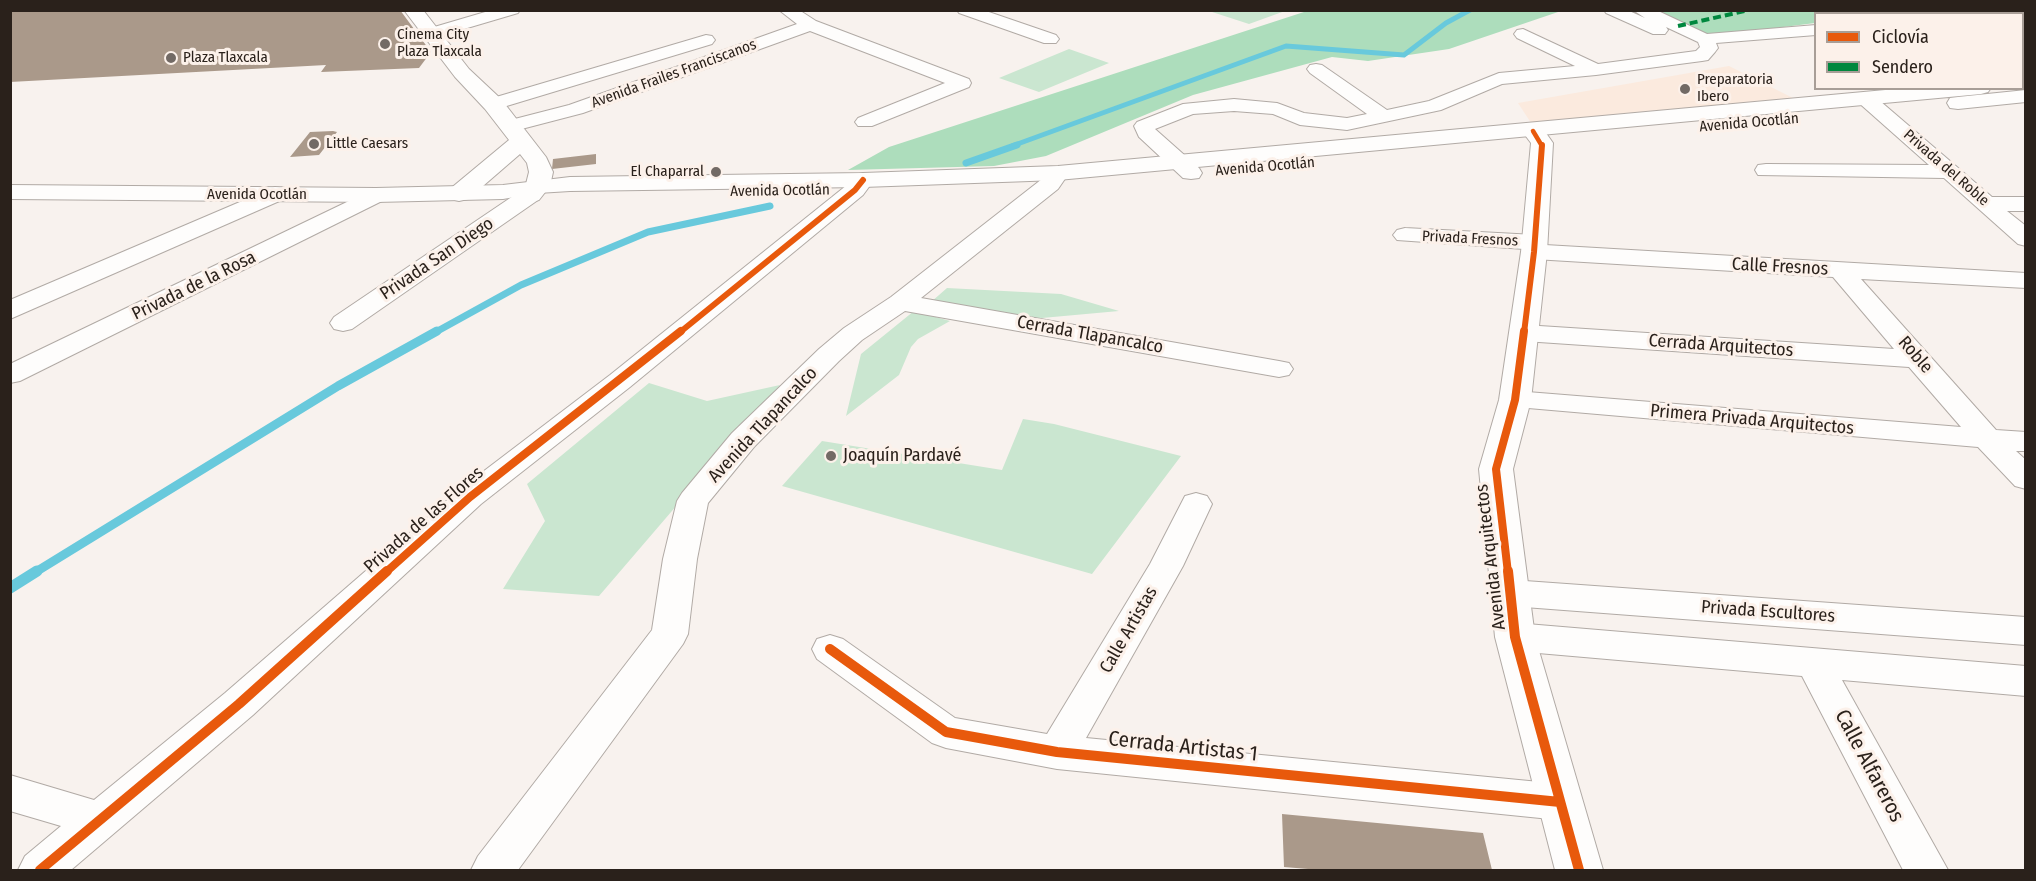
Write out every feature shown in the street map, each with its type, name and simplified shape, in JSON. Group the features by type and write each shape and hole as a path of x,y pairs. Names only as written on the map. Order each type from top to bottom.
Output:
{"main road":[{"path":"413,10 462,73 493,104 538,162 541,172 534,191"},
{"name":"Avenida Ocotlán","path":"1873,105 1968,90"},
{"name":"Avenida Ocotlán","path":"10,192 240,195 459,194 1054,179 1873,105 2025,96"},
{"path":"459,194 516,133"},
{"name":"Avenida Arquitectos","path":"1537,137 1534,247 1524,333 1515,400 1496,469 1515,637 1579,870"},
{"path":"10,295 240,195"},
{"path":"10,311 275,195"}],"street":[{"path":"430,34 512,10"},
{"path":"787,10 810,25 962,83 866,122"},
{"path":"965,10 1050,39"},
{"path":"1612,10 1670,34 1699,36 1814,30"},
{"path":"1185,168 1146,133 1144,126 1190,108 1234,105 1277,109 1300,119 1347,124 1434,106 1499,79 1596,70 1702,56 1709,48 1699,36 1641,10"},
{"name":"Avenida Frailes Franciscanos","path":"516,133 576,109 810,25"},
{"path":"1523,34 1596,70"},
{"path":"493,104 706,40"},
{"path":"1316,69 1384,117"},
{"name":"Privada del Roble","path":"1873,105 2025,238"},
{"path":"1766,170 1950,172"},
{"name":"Avenida Tlapancalco","path":"494,870 670,634 680,559 693,501 743,440 829,355 853,334 900,302 1054,179"},
{"name":"Privada de las Flores","path":"40,870 239,704 470,497 620,381 859,185"},
{"name":"Privada San Diego","path":"343,323 534,191"},
{"name":"Privada de la Rosa","path":"10,375 376,195"},
{"path":"1987,204 2025,204"},
{"name":"Privada Fresnos","path":"1405,235 1534,247"},
{"name":"Calle Fresnos","path":"1534,247 1841,271 2025,281"},
{"name":"Roble","path":"1841,271 1988,440 2025,479"},
{"name":"Cerrada Tlapancalco","path":"900,302 1279,369"},
{"name":"Cerrada Arquitectos","path":"1524,333 1919,359"},
{"name":"Primera Privada Arquitectos","path":"1515,400 2025,442"},
{"name":"Calle Artistas","path":"1057,752 1167,566 1196,504"},
{"name":"Privada Escultores","path":"1511,592 2025,631"},
{"path":"1515,637 2025,681"},
{"name":"Cerrada Artistas 1","path":"830,650 946,732 1057,752 1560,802"},
{"name":"Calle Alfareros","path":"1813,662 1926,870"},
{"path":"10,793 101,820"}],"shaded area":[{"name":"Preparatoria Ibero","path":"1729,66 1797,100 1533,126 1518,103"}],"green space":[{"path":"1285,10 1249,24 1209,11"},
{"path":"1307,11 1561,11 1449,49 1368,61 1332,57 1193,95 1046,156 994,166 848,170 889,147"},
{"path":"1649,11 1915,11 1814,12 1814,23 1713,36"},
{"path":"1069,49 1109,63 1039,92 999,78"},
{"path":"947,288 1061,294 1119,311 1031,319 931,302"},
{"path":"914,311 950,321 918,339 911,347 899,375 846,416 861,354"},
{"path":"649,383 707,401 780,385 599,596 503,589 545,521 527,484"},
{"path":"1023,419 1054,424 1181,456 1092,574 782,486 822,441 1002,470"}],"building":[{"path":"10,10 400,10 431,52 419,68 321,72 326,65 10,82"},
{"name":"Little Caesars","path":"310,132 337,132 319,155 290,157"},
{"path":"596,154 596,164 552,169 553,159"},
{"path":"1282,814 1483,833 1492,870 1320,870 1284,867"}],"waterway":[{"path":"1012,146 1286,46 1404,55 1446,23 1470,10"},
{"path":"966,163 1017,145"},
{"path":"434,333 521,285 648,232 770,206"},
{"path":"34,573 338,386 437,331"},
{"path":"10,588 37,571"}],"marked path":[{"path":"1678,26 1749,10"}],"cycle path":[{"path":"1533,131 1542,143 1534,252 1515,400 1496,469 1515,637 1579,870"},
{"path":"40,870 239,704 470,497 620,381 855,190 863,180"},
{"path":"830,649 946,732 1057,752 1560,802"}],"place":[{"name":"Cinema City Plaza Tlaxcala","path":"385,44"},
{"name":"Plaza Tlaxcala","path":"171,58"},
{"name":"Preparatoria Ibero","path":"1685,89"},
{"name":"Little Caesars","path":"314,144"},
{"name":"El Chaparral","path":"716,172"},
{"name":"Joaquín Pardavé","path":"831,456"}]}
